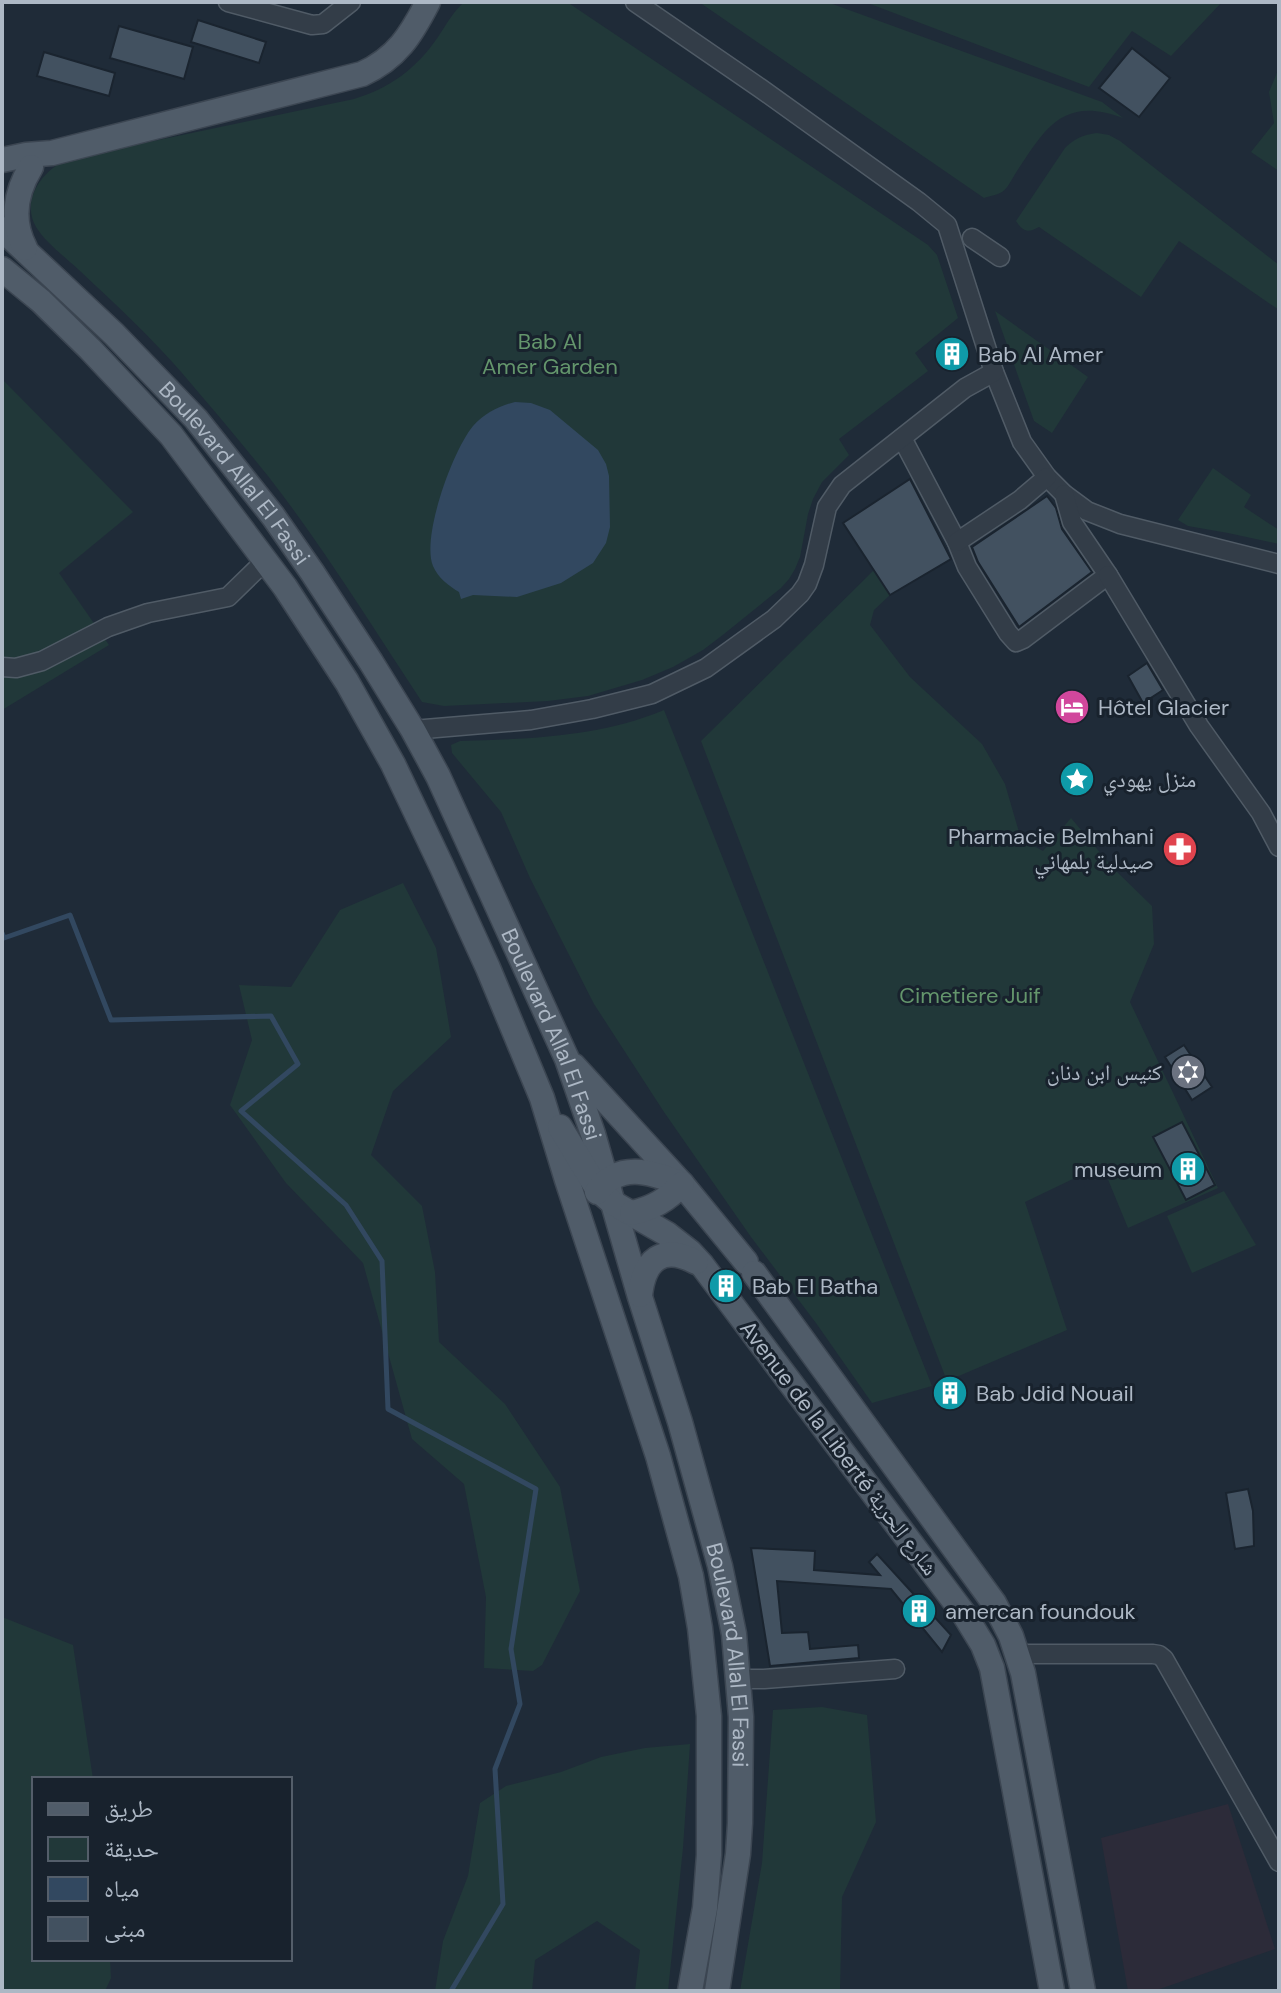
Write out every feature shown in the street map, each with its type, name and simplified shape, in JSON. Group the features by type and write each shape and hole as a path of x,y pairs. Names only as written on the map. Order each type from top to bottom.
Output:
{"main road":[{"path":"2,160 52,153 362,74 394,54 412,33 428,2"},
{"path":"2,192 52,153"},
{"path":"28,254 17,225 16,207 23,180 31,167"},
{"name":"Boulevard Allal El Fassi","path":"2,229 114,334 196,419 273,516 371,662 438,776 567,1059 613,1197 640,1297 680,1422 720,1566 734,1634 741,1717 738,1854 717,1991"},
{"name":"Boulevard Allal El Fassi","path":"2,269 41,301 90,349 171,435 266,560 347,682 393,764 488,968 542,1098 658,1456 688,1565 700,1628 709,1716 709,1855 705,1908 690,1991"},
{"name":"Avenue de la Liberté شارع الحرية","path":"567,1059 682,1184 750,1267 994,1603 1018,1654 1083,1991"},
{"name":"Avenue de la Liberté شارع الحرية","path":"542,1098 613,1197 675,1240 702,1265 964,1614 983,1645 992,1668 1052,1991"},
{"path":"583,1230 589,1208 613,1197 646,1210 660,1204 682,1184 634,1171 619,1174 613,1197"},
{"path":"640,1297 644,1274 660,1256 677,1254 702,1265"},
{"path":"709,1716 741,1717"}],"street":[{"path":"228,2 312,25 323,24 351,2"},
{"path":"635,2 941,219 951,235 994,372 1022,442 1047,477 1064,494 1087,511 1120,524 1279,564"},
{"path":"972,238 1000,257"},
{"path":"413,730 531,720 592,709 652,694 706,668 774,619 800,594 814,565 829,502 842,485 965,388 994,372"},
{"path":"902,438 967,567 1016,642 1108,575"},
{"path":"957,542 1020,500 1047,477"},
{"path":"1064,494 1072,522 1108,575 1199,726 1261,813 1279,847"},
{"path":"2,667 16,668 42,661 108,627 148,613 228,597 266,560"},
{"path":"1018,1654 1159,1655 1279,1862"},
{"path":"738,1679 895,1669"}],"shaded area":[{"path":"1228,1804 1275,1949 1154,1991 1128,1991 1101,1838"}],"green space":[{"name":"Bab Al Amer Garden","path":"464,2 567,2 928,245 937,255 958,318 915,353 928,371 839,439 849,455 822,482 813,499 800,557 781,588 703,650 673,667 588,696 444,706 422,702 328,559 268,476 170,359 50,244 36,227 32,216 31,206 37,186 51,170 68,159 354,99 379,89 421,59"},
{"path":"699,2 827,2 1102,102 1123,118 1086,111 1059,120 1038,141 1004,190 984,198"},
{"path":"865,2 1222,2 1171,56 1132,31 1089,87"},
{"path":"1279,68 1279,171 1251,152 1274,123 1269,92"},
{"path":"1097,133 1120,141 1279,265 1279,310 1179,241 1141,297 1039,227 1029,231 1021,227 1016,221 1065,148 1080,138"},
{"path":"995,311 1088,377 1052,433 1034,421"},
{"path":"2,379 133,512 59,573 109,645 2,710"},
{"path":"1213,468 1251,495 1244,507 1279,530 1279,544 1188,526 1178,520"},
{"name":"Cimetiere Juif","path":"874,570 890,595 874,610 870,625 910,677 982,744 1005,784 1021,839 1043,851 1071,818 1113,868 1152,906 1154,944 1130,1002 1218,1188 1128,1228 1102,1165 1025,1202 1067,1330 947,1381 701,741"},
{"path":"664,710 932,1386 872,1403 751,1237 594,1004 530,878 501,812 452,753 451,745 460,741 589,731"},
{"path":"403,883 436,948 451,1037 393,1091 371,1155 422,1206 435,1272 439,1342 505,1404 560,1487 580,1591 542,1665 533,1671 484,1668 486,1597 464,1484 412,1439 363,1263 286,1183 230,1105 252,1040 239,985 291,987 340,910"},
{"path":"1224,1191 1256,1245 1192,1273 1167,1216"},
{"path":"2,1617 73,1645 93,1777 32,1777 32,1961 110,1961 111,1978 105,1991 2,1991"},
{"path":"822,1707 867,1715 876,1822 842,1897 840,1991 740,1991 762,1863 773,1710"},
{"path":"690,1744 668,1991 635,1991 640,1950 597,1921 535,1960 532,1991 435,1991 443,1941 468,1876 480,1803 506,1786 561,1772 601,1757 645,1748"}],"water":[{"path":"515,402 531,403 550,410 598,450 609,476 610,527 606,543 593,563 561,583 517,597 473,595 461,599 459,592 441,578 433,566 430,553 435,515 448,473 473,426 492,411"}],"building":[{"path":"198,20 266,42 259,63 191,42"},
{"path":"119,26 193,47 184,79 110,58"},
{"path":"1132,48 1170,78 1139,117 1099,88"},
{"path":"44,52 115,73 109,96 37,76"},
{"path":"910,479 951,559 890,595 843,523"},
{"path":"1047,496 1056,508 1062,529 1092,572 1019,627 978,562 972,547"},
{"path":"1147,663 1163,690 1143,703 1128,676"},
{"name":"كنيس ابن دنان","path":"1184,1045 1212,1087 1192,1100 1165,1057"},
{"name":"museum","path":"1182,1122 1215,1185 1186,1200 1153,1137"},
{"path":"1248,1489 1253,1511 1254,1546 1235,1549 1226,1493"},
{"name":"amercan foundouk","path":"751,1548 815,1551 814,1570 880,1575 869,1562 877,1554 951,1635 942,1652 891,1589 777,1581 782,1633 808,1632 810,1649 858,1645 859,1658 770,1666"}],"waterway":[{"path":"2,933 4,938 70,915 111,1020 271,1016 298,1064 241,1111 346,1205 382,1261 388,1409 536,1489 511,1649 520,1704 495,1769 503,1904 451,1991"}],"place":[{"name":"Bab Al Amer","path":"952,354"},
{"name":"Hôtel Glacier","path":"1072,707"},
{"name":"منزل يهودي","path":"1077,779"},
{"name":"Pharmacie Belmhani صيدلية بلمهاني","path":"1180,849"},
{"name":"كنيس ابن دنان","path":"1188,1072"},
{"name":"museum","path":"1188,1169"},
{"name":"Bab El Batha","path":"726,1286"},
{"name":"Bab Jdid Nouail","path":"950,1393"},
{"name":"amercan foundouk","path":"919,1611"}]}
